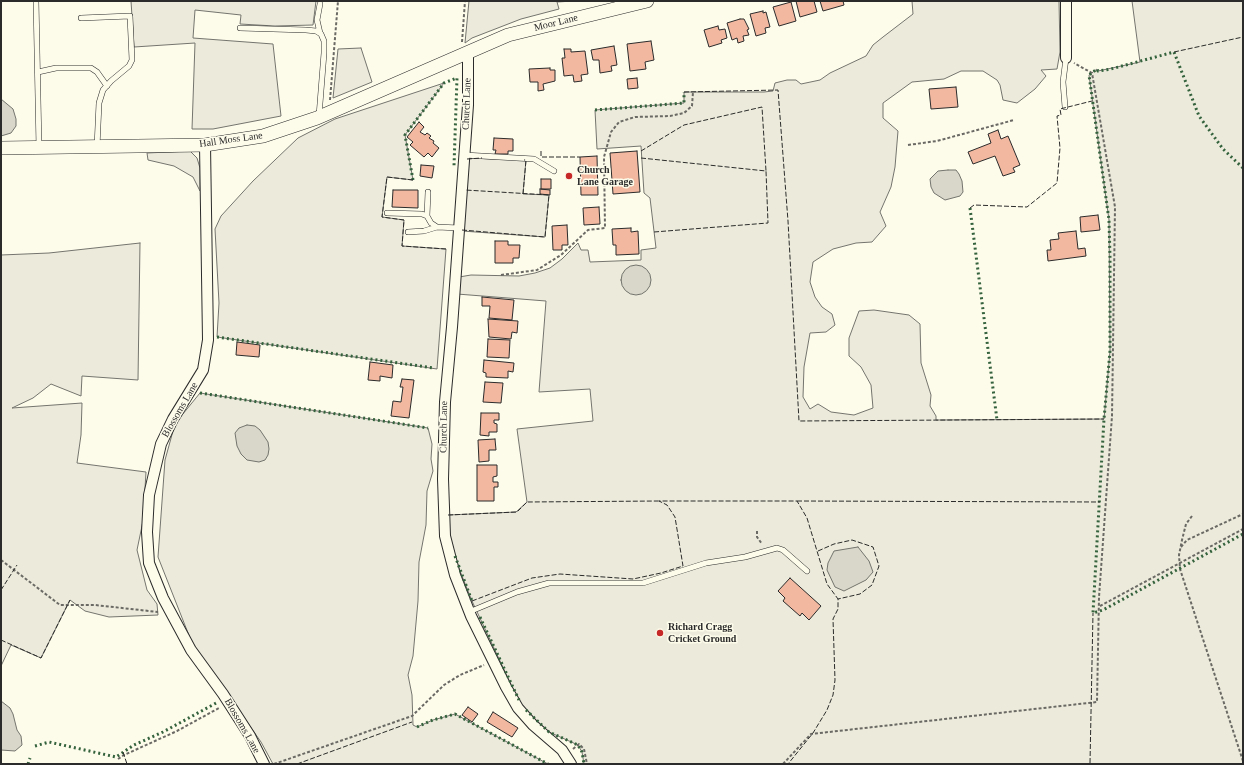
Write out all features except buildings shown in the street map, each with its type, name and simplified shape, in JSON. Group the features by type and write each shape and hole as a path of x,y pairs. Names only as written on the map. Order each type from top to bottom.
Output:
{"street":[{"name":"Moor Lane","path":"468,53 508,35 647,1"},
{"path":"1066,1 1066,58"},
{"name":"Hall Moss Lane","path":"1,148 97,148 205,145 263,136 324,115 468,53"},
{"name":"Church Lane","path":"468,53 468,105 444,402 443,479 445,536 455,575 469,612 493,662 518,708 533,725 562,750 568,760"},
{"name":"Blossoms Lane","path":"205,145 208,340 203,370 173,419 161,444 149,495 149,563 163,598 191,650 250,736 264,764"}],"lane":[{"path":"36,1 39,147"},
{"path":"320,4 317,20 324,41 324,115"},
{"path":"81,18 130,16 132,60 129,66 103,90 99,103 97,148"},
{"path":"240,28 306,30 316,31 321,34"},
{"path":"1065,107 1063,82 1066,58"},
{"path":"38,72 56,68 90,68 97,72 107,86"},
{"path":"464,155 534,159 554,171"},
{"path":"428,192 427,216 437,227"},
{"path":"387,213 422,214 427,216"},
{"path":"408,232 424,231 437,227 459,228"},
{"path":"469,612 496,600 541,585 564,582 627,585 643,583 706,563 745,557 777,548 783,550 807,571"}],"path":[{"path":"324,115 338,1"},
{"path":"465,1 462,45 468,53"},
{"path":"783,764 811,734 1097,702 1100,606 1112,416 1115,207 1092,73 1066,58"},
{"path":"501,275 537,270 561,255 588,230 605,228 604,157 611,132 619,122 635,117 670,116 684,113 692,106 693,92"},
{"path":"908,145 937,141 1014,120"},
{"path":"1180,548 1187,540 1243,514"},
{"path":"1192,516 1186,524 1178,564 1213,675 1243,761"},
{"path":"1100,606 1243,529"},
{"path":"757,531 757,537 766,550"},
{"path":"1,560 60,605 95,605 162,612 172,616"},
{"path":"273,764 412,716 444,685 460,675 493,662"},
{"path":"118,759 188,725 228,702"},
{"path":"568,760 579,744 584,749 587,764"}],"shaded area":[{"path":"131,1 316,1 313,25 275,26 240,24 241,15 195,10 193,38 273,44 281,116 213,129 192,129 195,43 134,47"},
{"path":"469,1 573,1 557,2 559,9 521,19 472,38 465,43"},
{"path":"912,1 1059,1 1060,52 1057,69 1041,70 1046,76 1035,89 1017,103 1003,100 1000,85 997,80 983,71 961,71 944,79 912,82 883,103 883,118 898,131 895,167 891,187 880,212 886,226 872,242 856,243 833,249 813,262 810,282 815,297 822,307 832,314 835,325 826,332 810,333 804,367 803,397 810,409 818,404 831,412 854,415 873,408 871,385 861,367 849,356 849,338 859,311 874,310 909,315 920,324 921,363 931,395 930,406 936,416 936,420 1104,419 1110,351 1109,220 1089,75 1097,69 1098,71 1140,62 1132,1 1243,1 1243,764 584,764 582,752 578,745 549,732 521,706 472,601 451,544 448,533 448,515 516,512 527,502 517,429 593,421 590,389 539,392 546,301 457,294 459,277 471,275 519,276 535,273 550,268 562,259 578,243 581,250 588,250 590,262 641,260 641,250 656,248 650,198 644,193 641,146 597,149 595,110 684,103 684,92 764,92 773,91 775,83 787,80 796,80 801,84 820,80 830,73 866,56 873,45 913,14"},
{"path":"361,48 372,82 333,98 338,49"},
{"path":"444,83 405,135 413,180 387,177 382,217 404,220 402,246 446,249 437,369 217,337 219,303 215,229 221,216 253,181 298,138 335,119"},
{"path":"1,99 13,109 16,119 16,126 11,133 1,136"},
{"path":"190,151 197,158 200,168 200,191 193,177 174,166 148,160 147,153"},
{"path":"467,158 526,160 523,194 549,195 545,237 462,231"},
{"path":"956,170 959,174 962,181 963,192 960,196 945,200 934,193 931,187 930,179 938,171"},
{"path":"140,243 138,380 82,376 81,396 51,384 33,398 12,408 82,403 81,435 77,463 146,472 143,521 137,550 147,590 157,604 158,615 109,617 85,611 70,600 41,658 11,645 1,666 1,255 49,253"},
{"path":"636,265 647,269 651,280 647,291 636,295 625,291 621,280 625,269"},
{"path":"200,393 428,428 432,444 431,459 433,471 427,491 426,525 419,562 418,601 413,656 408,675 412,695 413,725 417,727 433,720 455,714 548,764 273,764 261,742 192,643 158,557 165,460 173,431 178,420"},
{"path":"247,425 255,426 260,430 268,442 268,455 265,460 259,462 247,460 241,454 237,446 235,433 239,428"},
{"path":"858,547 869,561 873,572 866,580 844,591 835,587 827,570 828,563 834,551"},
{"path":"1,701 10,708 17,730 21,736 22,745 15,751 1,750"}],"hedge":[{"path":"1243,168 1223,149 1199,116 1174,52 1111,69 1098,71 1097,69 1089,75 1109,220 1110,257 1110,351 1104,419 1093,613 1103,610 1243,534"},
{"path":"413,180 405,135 444,83 457,78 454,166"},
{"path":"595,110 684,103 684,92"},
{"path":"970,208 997,420"},
{"path":"217,337 434,368"},
{"path":"200,393 428,428"},
{"path":"455,556 472,601"},
{"path":"480,617 519,700"},
{"path":"35,746 49,742 116,757 134,745 163,732 218,702"},
{"path":"526,710 549,732 578,745 582,752 584,764"},
{"path":"417,727 433,720 455,714 548,764"},
{"path":"28,764 30,758"}],"fence":[{"path":"1174,52 1243,37"},
{"path":"684,92 778,90 788,221 799,421 1104,419"},
{"path":"970,208 974,205 1027,207 1057,183 1060,148 1057,116 1061,115 1060,109 1092,101"},
{"path":"641,151 684,125 762,107 766,171"},
{"path":"541,151 541,157 580,157"},
{"path":"467,159 482,158"},
{"path":"641,158 766,171 768,223 654,232"},
{"path":"523,194 526,160 524,160"},
{"path":"413,180 387,177 382,217 404,220 402,246 446,249"},
{"path":"462,230 545,237 549,195 465,190"},
{"path":"448,515 517,512 527,502 659,501"},
{"path":"472,601 532,578 560,574 633,579 661,573 683,566 675,517 667,505 659,501 797,501 807,518 827,584 838,599 838,609 833,619 835,680 833,695 827,710 813,733 788,764"},
{"path":"797,501 1100,502"},
{"path":"818,551 834,544 852,540 873,547 879,566 872,585 860,594 838,599"},
{"path":"1,590 17,565"},
{"path":"1,640 41,658 70,600"},
{"path":"1090,763 1093,613"},
{"path":"297,764 412,722"},
{"path":"123,752 127,764"}],"place":[{"name":"Church Lane Garage","path":"569,176"},
{"name":"Richard Cragg Cricket Ground","path":"660,633"}]}
